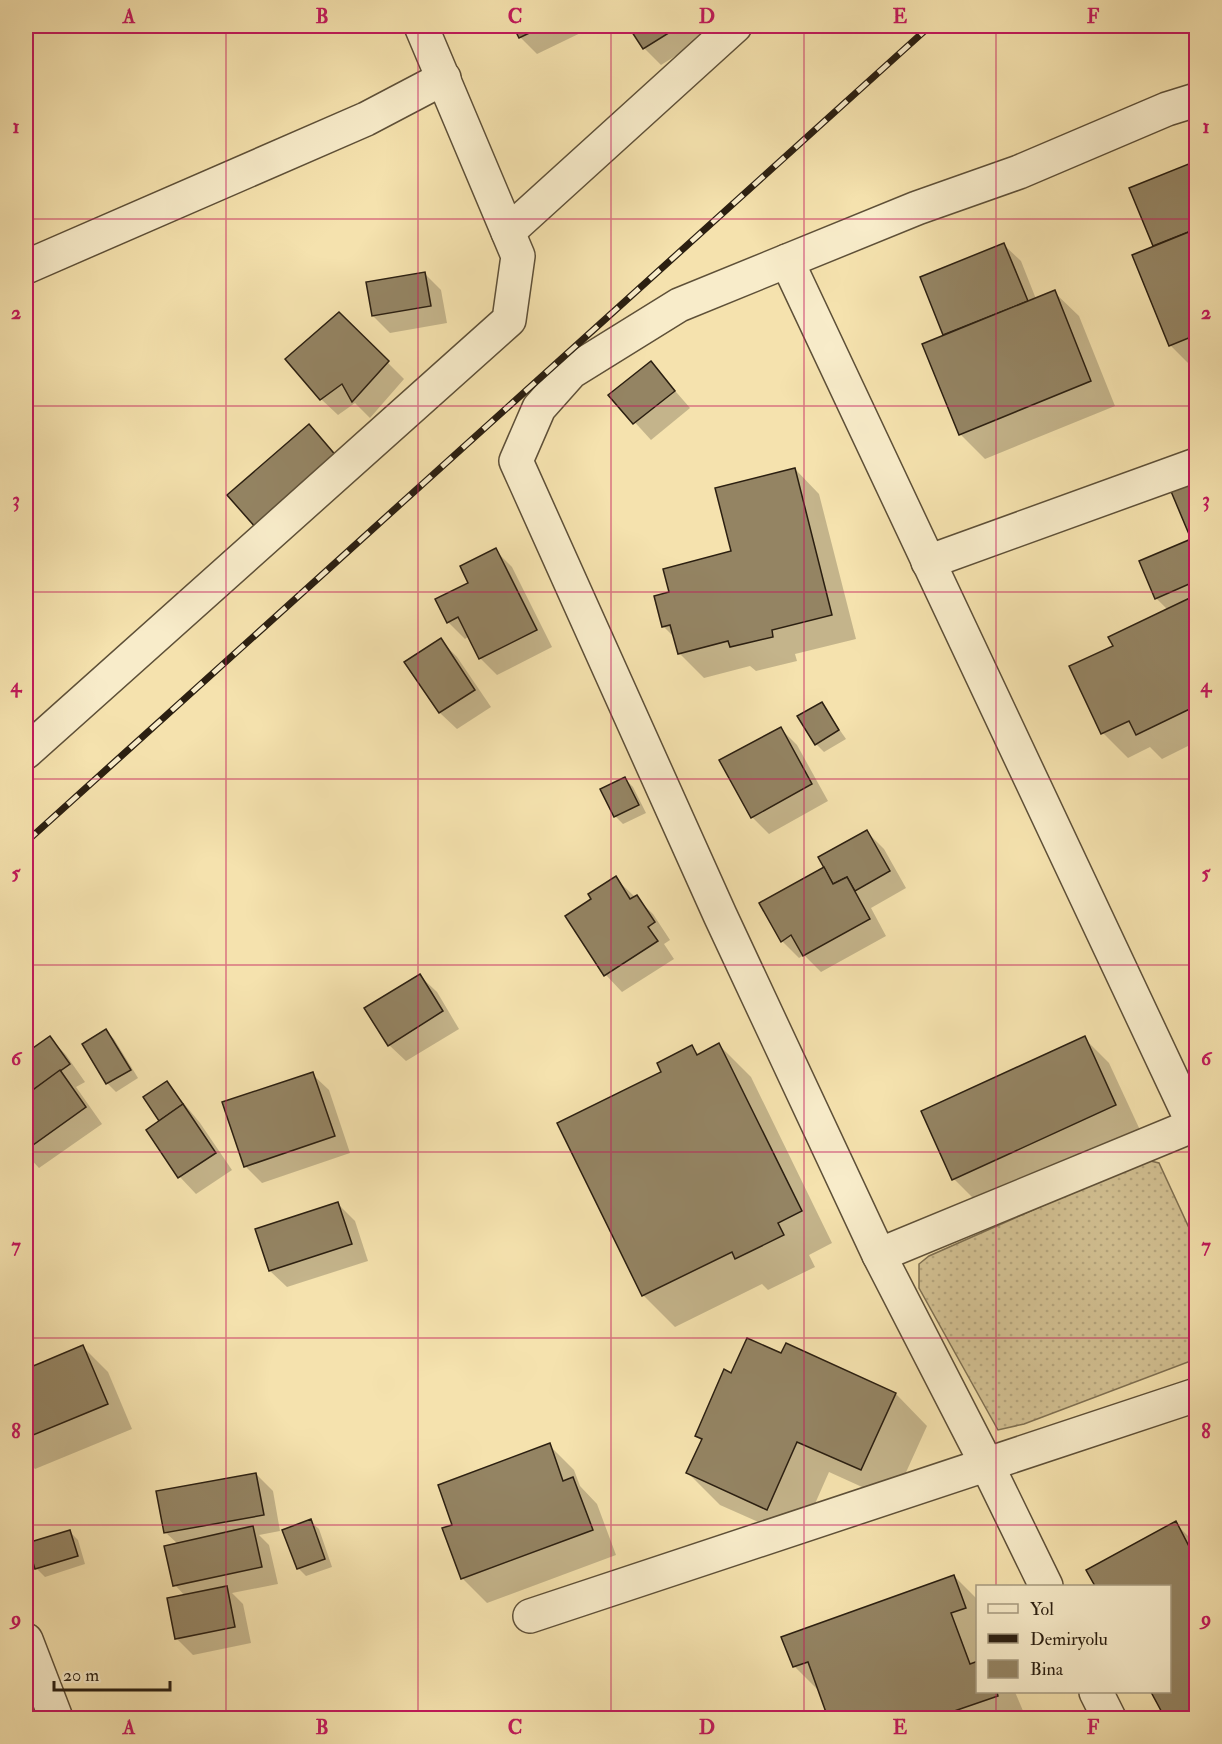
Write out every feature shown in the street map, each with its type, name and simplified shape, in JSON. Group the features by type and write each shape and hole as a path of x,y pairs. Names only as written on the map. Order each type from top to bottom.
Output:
{"street":[{"path":"26,752 509,320 518,256 421,26"},
{"path":"508,232 735,26"},
{"path":"26,267 366,119 444,78"},
{"path":"1045,1585 987,1464 879,1255 720,915 516,461 539,408 571,372 679,305 918,208 1019,172 1167,109 1197,100"},
{"path":"788,261 1195,1127 879,1255"},
{"path":"928,562 1197,465"},
{"path":"530,1616 1197,1395"},
{"path":"26,1640 56,1719"},
{"path":"1096,1693 1109,1719"}],"shaded area":[{"path":"1146,1160 1159,1163 1196,1243 1196,1359 1024,1424 998,1430 919,1288 919,1264 929,1256"}],"building":[{"path":"513,26 544,26 519,38"},
{"path":"628,26 680,26 643,49"},
{"path":"1196,161 1196,229 1153,246 1129,188"},
{"path":"1196,229 1196,335 1169,346 1132,255"},
{"path":"1004,243 1028,301 943,335 920,277"},
{"path":"425,272 431,306 372,316 366,282"},
{"path":"1055,290 1091,381 959,435 922,344"},
{"path":"339,312 389,361 352,402 342,384 320,400 285,359"},
{"path":"651,361 675,391 633,424 608,395"},
{"path":"309,424 338,458 256,528 227,495"},
{"path":"795,468 832,615 772,630 773,637 730,647 728,641 678,654 670,625 662,627 654,596 669,592 663,569 731,551 715,488"},
{"path":"1196,478 1196,581 1155,599 1139,561 1191,539 1170,489"},
{"path":"496,548 537,630 479,659 458,617 447,623 435,599 468,583 460,566"},
{"path":"1196,595 1196,706 1136,735 1129,721 1101,734 1069,666 1113,646 1108,637"},
{"path":"441,638 475,690 439,713 404,662"},
{"path":"822,702 839,730 815,745 797,716"},
{"path":"781,727 812,784 751,818 719,760"},
{"path":"625,777 639,805 614,817 600,789"},
{"path":"867,830 890,871 855,891 847,877 833,884 818,857"},
{"path":"824,867 833,884 847,877 870,919 803,956 791,935 781,942 759,903"},
{"path":"616,876 630,899 637,895 655,922 648,927 658,941 604,976 565,916 591,899 588,894"},
{"path":"420,974 443,1011 388,1046 364,1008"},
{"path":"106,1029 131,1070 106,1084 82,1044"},
{"path":"50,1036 70,1064 26,1095 26,1053"},
{"path":"1085,1036 1116,1105 952,1180 921,1111"},
{"path":"719,1043 802,1211 778,1223 784,1235 735,1259 732,1252 642,1296 557,1123 661,1072 657,1063 692,1045 697,1055"},
{"path":"60,1070 86,1107 26,1150 26,1095"},
{"path":"313,1072 335,1136 244,1167 222,1102"},
{"path":"167,1081 183,1104 159,1121 143,1097"},
{"path":"183,1104 216,1153 178,1178 146,1130"},
{"path":"338,1202 352,1244 269,1271 255,1229"},
{"path":"747,1338 781,1353 786,1343 896,1393 861,1470 797,1442 767,1510 686,1473 702,1439 695,1436 724,1369 731,1373"},
{"path":"83,1345 108,1404 26,1438 26,1369"},
{"path":"550,1443 563,1481 573,1477 593,1530 461,1579 442,1528 452,1525 438,1485"},
{"path":"256,1473 264,1515 164,1533 156,1491"},
{"path":"311,1519 325,1559 297,1569 282,1530"},
{"path":"1176,1521 1196,1560 1196,1712 1184,1718 1165,1718 1152,1693 1171,1693 1171,1585 1094,1585 1086,1570"},
{"path":"253,1526 262,1567 173,1586 164,1546"},
{"path":"70,1530 78,1556 35,1569 27,1543"},
{"path":"954,1575 966,1608 951,1613 970,1664 976,1662 976,1693 997,1693 998,1696 934,1718 828,1718 808,1662 793,1667 781,1637"},
{"path":"227,1586 235,1627 175,1639 167,1598"}],"railway":[{"path":"26,842 930,26"}]}
